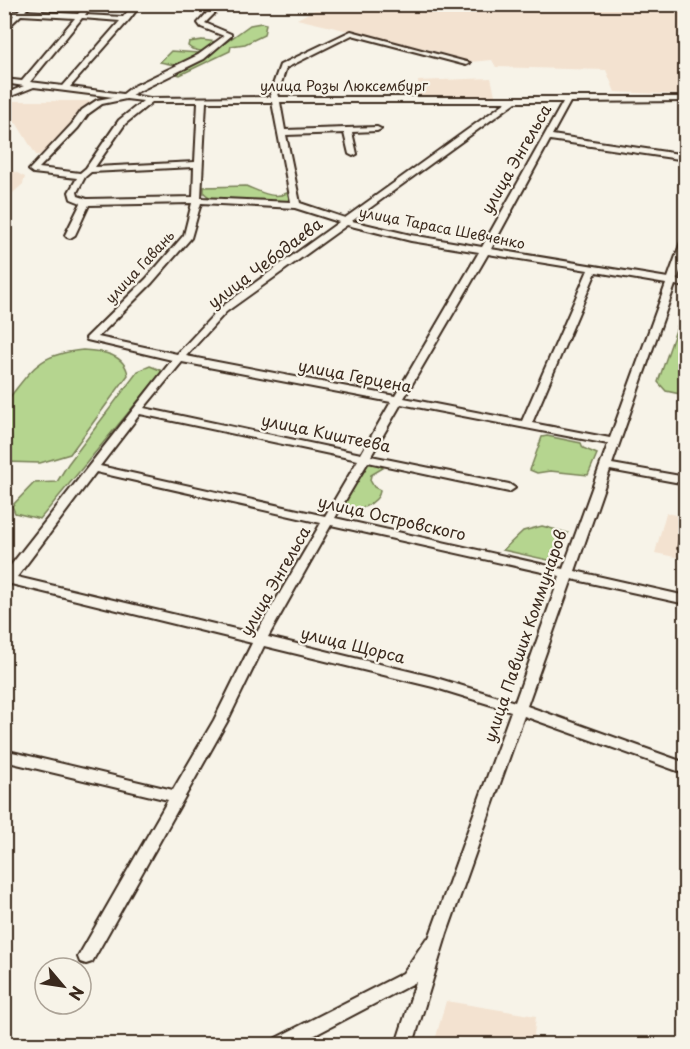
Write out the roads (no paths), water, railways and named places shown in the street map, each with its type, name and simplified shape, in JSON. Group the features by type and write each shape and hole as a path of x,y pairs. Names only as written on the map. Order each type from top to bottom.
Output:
{"street":[{"path":"4,29 28,4"},
{"path":"4,97 28,85 90,4"},
{"path":"64,90 138,4"},
{"path":"198,165 86,173 33,170 75,126 85,112 100,102 123,98 135,89 201,57 229,35 202,26 201,23 218,4"},
{"path":"4,12 127,19"},
{"path":"296,206 275,100 276,85 283,67 351,33 466,63"},
{"name":"улица Розы Люксембург","path":"4,81 150,100 686,99"},
{"name":"улица Чебодаева","path":"6,581 137,410 179,358 223,310 515,99"},
{"name":"улица Энгельса","path":"87,956 221,720 260,639 398,401 568,99"},
{"path":"70,235 86,202 74,197 73,192 122,122 150,100"},
{"name":"улица Гавань","path":"91,338 149,281 188,236 197,200 202,100"},
{"path":"347,129 353,154"},
{"path":"282,133 377,129"},
{"path":"547,137 686,158"},
{"name":"улица Тараса Шевченко","path":"86,202 197,200 296,206 344,222 411,238 686,284"},
{"name":"улица Павших Коммунаров","path":"405,1044 439,933 686,242"},
{"path":"526,424 593,269"},
{"name":"улица Герцена","path":"91,338 179,358 614,442"},
{"name":"улица Киштеева","path":"137,410 509,488"},
{"path":"605,466 686,482"},
{"name":"улица Островского","path":"92,468 686,600"},
{"name":"улица Щорса","path":"6,581 260,639 433,682 519,708 686,769"},
{"path":"4,755 177,797"},
{"path":"282,1044 409,978 439,933"}]}
